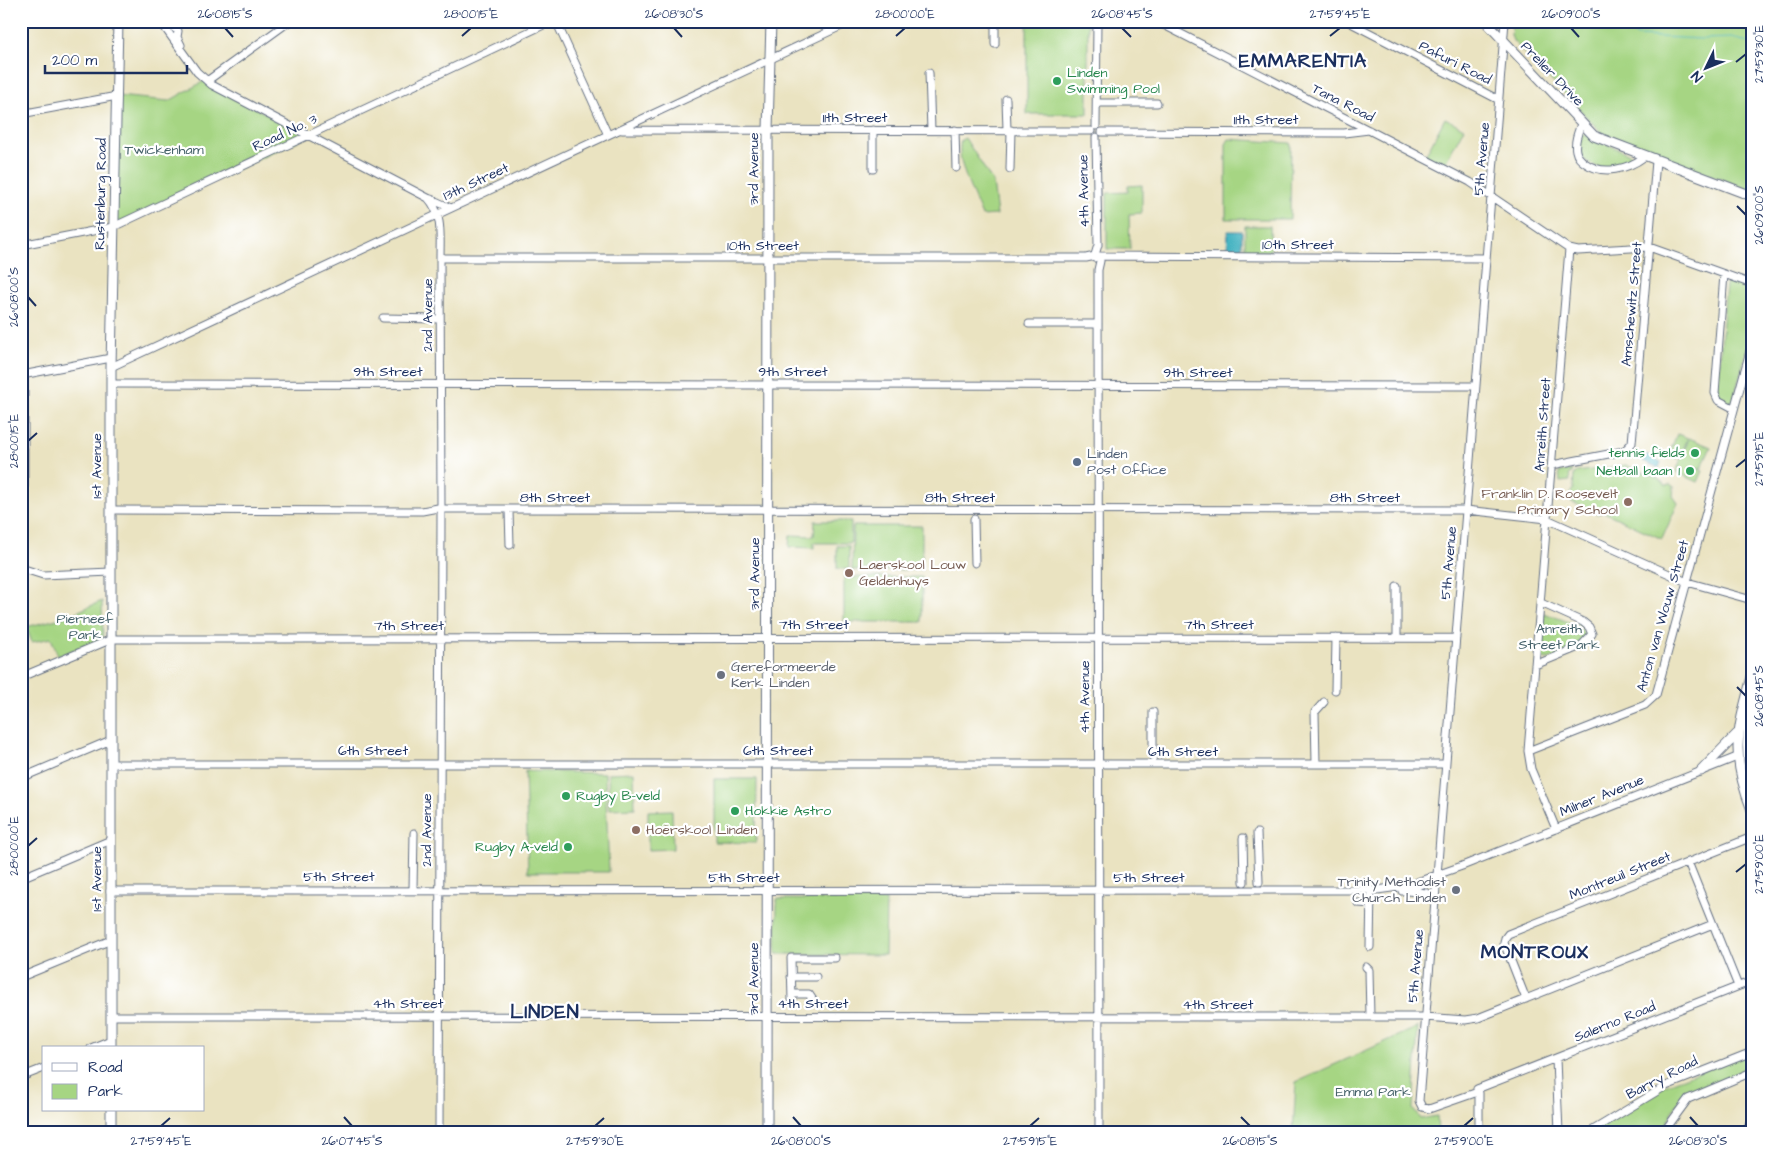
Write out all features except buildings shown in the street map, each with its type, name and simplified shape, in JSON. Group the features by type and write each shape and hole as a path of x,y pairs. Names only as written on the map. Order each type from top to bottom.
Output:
{"main road":[{"name":"Rustenburg Road","path":"111,362 118,21"},
{"name":"3rd Avenue","path":"768,1131 768,130 771,21"},
{"name":"Preller Drive","path":"1485,21 1581,124 1598,138 1644,157 1752,196"},
{"name":"1st Avenue","path":"111,362 109,640 111,710 111,1044"},
{"path":"1752,677 1737,734 1737,756 1743,786 1752,810"},
{"path":"1752,711 1749,737 1752,780"},
{"path":"1701,771 1723,751 1737,734"},
{"name":"Milner Avenue","path":"1737,756 1749,752"},
{"path":"111,1112 111,1133"}],"street":[{"name":"2nd Avenue","path":"160,21 174,37 197,72 207,81 428,198 451,208"},
{"name":"2nd Avenue","path":"165,21 178,31 174,37"},
{"path":"554,21 608,135"},
{"name":"Road No. 3","path":"21,245 113,227 554,21"},
{"name":"13th Street","path":"23,375 111,362 438,214 852,21"},
{"path":"995,21 996,44"},
{"name":"4th Avenue","path":"1097,1133 1098,245 1096,131 1098,21"},
{"name":"Tana Road","path":"1156,21 1470,182 1569,249"},
{"name":"Pafuri Road","path":"1347,21 1499,100"},
{"name":"5th Avenue","path":"1420,1106 1424,1017 1505,21"},
{"path":"207,81 287,22"},
{"path":"929,73 931,130"},
{"path":"21,114 117,96"},
{"path":"1006,99 1010,169"},
{"path":"1098,103 1157,103"},
{"name":"Preller Drive","path":"1581,124 1576,137 1575,150 1580,159 1592,167 1601,170 1623,168 1632,165 1644,157"},
{"name":"11th Street","path":"620,130 1009,130 1344,133 1369,130"},
{"path":"873,130 873,169"},
{"path":"955,130 956,168"},
{"name":"Amschewitz Street","path":"1552,465 1620,452 1629,448 1633,438 1656,160"},
{"name":"2nd Avenue","path":"428,198 438,214 440,258 439,1133"},
{"path":"1569,249 1578,251 1649,247 1752,284"},
{"name":"Anreith Street","path":"1556,829 1531,769 1528,751 1569,249"},
{"name":"10th Street","path":"440,258 1486,258"},
{"path":"1724,274 1715,393 1721,402 1734,408"},
{"path":"383,318 440,319"},
{"path":"1029,324 1098,324"},
{"name":"Anton van Wouw Street","path":"1528,751 1652,701 1657,690 1752,344"},
{"path":"23,375 24,486"},
{"path":"1743,375 1752,377"},
{"name":"9th Street","path":"111,384 1476,386"},
{"name":"8th Street","path":"111,510 1466,510 1547,519 1687,582 1752,600"},
{"path":"509,511 510,545"},
{"path":"974,519 975,563"},
{"path":"21,568 43,575 111,570"},
{"path":"1397,638 1398,586"},
{"path":"1535,665 1581,646 1592,634 1589,627 1583,622 1541,603"},
{"name":"7th Street","path":"109,640 769,637 1456,638"},
{"path":"1335,690 1336,638"},
{"path":"21,677 109,640"},
{"path":"1316,764 1315,712 1324,702"},
{"path":"1153,712 1153,757"},
{"path":"21,778 111,740"},
{"name":"Milner Avenue","path":"1436,877 1737,756"},
{"name":"6th Street","path":"111,764 1445,764"},
{"path":"413,889 414,833"},
{"path":"1258,834 1259,882"},
{"name":"Montreuil Street","path":"1526,999 1504,943 1506,936 1752,837"},
{"path":"1243,838 1244,882"},
{"path":"21,878 111,840"},
{"path":"1688,862 1738,986"},
{"name":"5th Street","path":"1374,890 1406,886 1436,877"},
{"name":"5th Street","path":"110,891 413,889 1374,890 1391,892 1405,890 1436,877"},
{"path":"1370,946 1371,904 1374,890"},
{"path":"1405,890 1427,893 1434,899"},
{"path":"1358,903 1371,904"},
{"name":"4th Street","path":"110,1016 1424,1017 1469,1020 1713,924"},
{"path":"21,977 111,940"},
{"path":"813,1000 809,994 792,998 791,958 835,958"},
{"path":"1366,966 1369,968 1370,980 1370,1017"},
{"path":"791,977 816,977"},
{"name":"Salerno Road","path":"1420,1106 1429,1109 1477,1092 1752,981"},
{"name":"Barry Road","path":"1588,1133 1666,1086 1752,1052"},
{"path":"1556,1059 1558,1133"},
{"path":"21,1077 42,1069"},
{"path":"1663,1133 1688,1099 1752,1072"},
{"path":"1477,1092 1479,1133"},
{"path":"1746,1133 1752,1118"}],"green space":[{"name":"Linden Swimming Pool","path":"1027,21 1088,21 1088,114 1027,114"},
{"path":"1512,21 1752,21 1752,191 1602,133 1513,41 1511,35"},
{"name":"Twickenham","path":"204,81 308,136 114,228 117,96 169,101"},
{"path":"1445,118 1464,128 1443,167 1424,158"},
{"path":"1581,133 1630,154 1630,162 1608,168 1597,167 1578,155 1578,136"},
{"path":"965,138 993,182 997,215 982,216 970,188 963,168 960,148 961,140"},
{"path":"1229,139 1291,143 1290,219 1226,219 1226,144"},
{"path":"1142,185 1142,213 1129,214 1130,249 1107,249 1107,193 1128,192 1128,186"},
{"path":"1245,226 1270,226 1271,251 1245,251"},
{"path":"1729,281 1752,289 1752,331 1733,401 1730,404 1717,394 1726,284"},
{"path":"1677,434 1688,438 1679,459 1669,454"},
{"name":"tennis fields","path":"1689,438 1711,447 1701,469 1697,468 1703,471 1698,482 1676,472"},
{"path":"1626,465 1657,478 1666,485 1671,484 1674,486 1673,496 1678,503 1662,539 1604,512 1597,514 1570,501 1568,497 1573,489 1574,474 1577,472"},
{"path":"1572,470 1572,473 1569,474 1570,481 1560,482 1559,472"},
{"path":"815,521 851,521 851,543 814,543 814,548 789,547 790,535 814,536"},
{"path":"853,526 922,526 922,570 852,570"},
{"path":"837,546 849,546 849,569 837,569"},
{"path":"844,577 922,577 922,622 844,622"},
{"name":"Pierneef Park","path":"102,601 103,638 58,656 51,638 32,642 26,627 65,617"},
{"name":"Anreith Street Park","path":"1544,613 1577,625 1585,633 1582,645 1547,660 1540,658"},
{"path":"525,771 605,773 609,872 528,872"},
{"path":"634,772 635,808 609,809 608,773"},
{"name":"Hokkie Astro","path":"714,779 757,779 756,843 714,842"},
{"path":"672,810 673,849 648,850 648,811"},
{"path":"777,899 886,900 885,955 776,954"},
{"name":"Emma Park","path":"1418,1027 1413,1109 1420,1119 1437,1116 1438,1133 1293,1133 1296,1082"},
{"path":"1752,1051 1752,1067 1681,1097 1661,1133 1584,1133 1665,1085"}],"water":[{"path":"1228,231 1242,231 1242,248 1227,248"},
{"path":"1646,454 1661,462 1659,468 1643,461"}],"waterway":[{"path":"1610,21 1638,36 1703,39 1732,38 1752,43"}],"place":[{"name":"Linden Swimming Pool","path":"1057,81"},
{"name":"tennis fields","path":"1695,453"},
{"name":"Linden Post Office","path":"1077,462"},
{"name":"Netball baan 1","path":"1690,471"},
{"name":"Franklin D. Roosevelt Primary School","path":"1628,502"},
{"name":"Laerskool Louw Geldenhuys","path":"849,573"},
{"name":"Gereformeerde Kerk Linden","path":"721,675"},
{"name":"Rugby B-veld","path":"566,796"},
{"name":"Hokkie Astro","path":"735,811"},
{"name":"Hoërskool Linden","path":"636,830"},
{"name":"Rugby A-veld","path":"568,847"},
{"name":"Trinity Methodist Church Linden","path":"1456,890"}],"district":[{"name":"EMMARENTIA","path":"1303,61"},
{"name":"MONTROUX","path":"1535,952"},
{"name":"LINDEN","path":"545,1012"}]}
